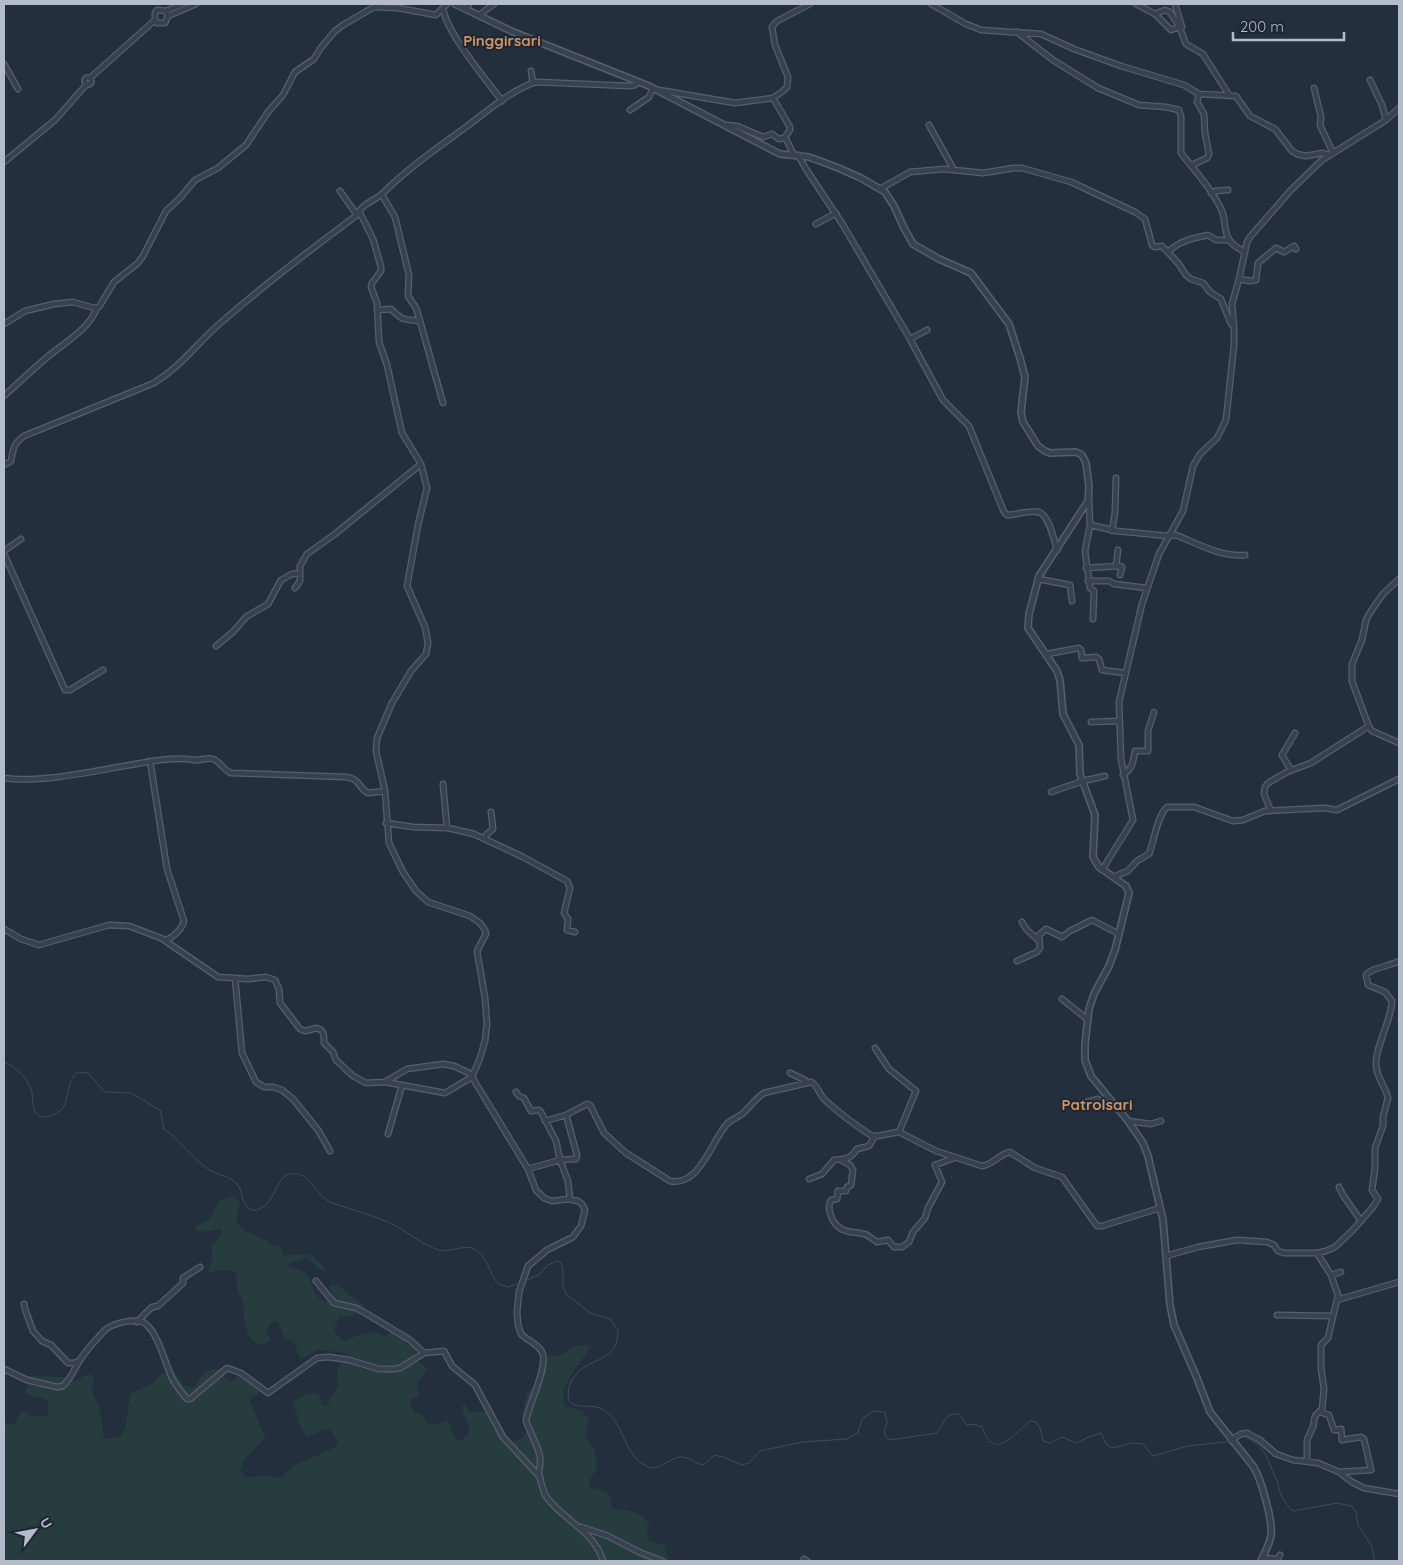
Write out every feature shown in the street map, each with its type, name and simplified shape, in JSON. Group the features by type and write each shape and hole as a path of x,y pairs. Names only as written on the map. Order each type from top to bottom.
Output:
{"street":[{"path":"154,4 158,10 163,10 167,14"},
{"path":"154,20 157,23 164,23 167,14 183,4"},
{"path":"167,14 196,4"},
{"path":"4,396 43,360 86,327 94,317 97,308 102,304 114,282 138,263 143,256 166,211 191,184 204,174 218,168 246,145 268,112 283,95 295,72 314,59 334,32 376,5 436,15 447,4"},
{"path":"455,4 467,6 479,15 511,31 654,89 780,154 809,157 861,178 888,196 913,244 939,260 972,273 1007,320 1012,331 1024,373 1021,412 1023,422 1038,446 1045,452 1076,452 1082,455 1086,463 1090,525 1086,551 1086,568 1090,588 1094,591 1093,619"},
{"path":"479,15 494,4"},
{"path":"654,89 736,103 773,98 787,87 788,77 775,45 772,27 777,21 810,4"},
{"path":"931,4 966,24 981,30 1032,33 1051,37 1074,49 1121,66 1184,85 1198,94 1236,96 1253,118 1275,129 1297,154 1306,156 1320,153 1331,154"},
{"path":"1136,4 1155,14 1170,30 1179,27"},
{"path":"1175,4 1188,45"},
{"path":"443,9 446,20 459,42 502,101"},
{"path":"4,162 55,120 86,84 91,83 90,78 154,20 153,16 158,10"},
{"path":"1155,14 1165,10 1169,11 1188,45 1203,54 1229,95"},
{"path":"1017,32 1053,60 1098,88 1139,105 1178,109 1181,116 1181,153 1192,165 1222,211 1225,232 1229,240 1245,252"},
{"path":"4,64 18,89"},
{"path":"531,71 533,83"},
{"path":"4,78 10,74"},
{"path":"1370,80 1382,105 1386,120"},
{"path":"4,466 11,461 17,441 24,436 154,383 171,372 215,328 279,275 382,194 388,186 425,156 502,101 533,83 630,86 636,85 638,82"},
{"path":"1314,88 1321,117 1320,126 1331,154"},
{"path":"630,110 649,97 654,89"},
{"path":"1192,165 1209,156 1204,114 1197,102 1198,94"},
{"path":"773,98 790,128 785,138"},
{"path":"1102,870 1133,820 1120,759 1119,702 1125,673 1147,588 1159,554 1182,511 1193,466 1200,454 1217,438 1226,420 1234,327 1232,304 1245,252 1252,235 1291,190 1331,154 1398,111"},
{"path":"726,125 737,126 763,136 772,134 780,139 785,138"},
{"path":"929,125 954,170"},
{"path":"785,138 836,213 910,339 943,400 969,426 1005,514 1037,512 1043,514 1047,518 1057,550"},
{"path":"880,189 910,172 954,170 982,173 1022,168 1070,182 1137,213 1145,220 1152,245 1155,247 1162,246 1186,275 1203,283 1210,292 1221,299 1234,327"},
{"path":"1211,193 1216,190 1228,190"},
{"path":"4,929 21,939 39,945 109,924 129,926 164,940 218,976 248,979 266,977 275,980 279,989 281,1005 300,1029 305,1031 317,1028 322,1030 324,1044 333,1052 336,1060 353,1076 366,1083 385,1082 446,1092 472,1076 483,1050 487,1024 485,998 477,951 486,934 485,930 480,923 470,916 428,902 421,896 403,872 390,846 386,823 385,791 376,751 377,738 392,703 411,671 424,657 428,643 425,627 407,586 418,525 427,493 426,477 421,464 402,433 387,365 379,342 377,303 371,287 381,266 373,240 358,213 340,191"},
{"path":"382,194 395,217 409,275 408,296 416,308 443,402"},
{"path":"816,224 836,213"},
{"path":"1168,252 1174,246 1188,240 1208,235 1216,240 1229,240"},
{"path":"1239,278 1254,281 1257,278 1258,263 1276,248 1284,252 1294,246 1296,249"},
{"path":"4,324 25,311 54,304 73,302 97,308"},
{"path":"377,308 379,310 391,309 403,319 420,321"},
{"path":"910,339 927,330"},
{"path":"296,588 300,581 299,573 303,560 307,554 335,534 421,464"},
{"path":"1112,530 1115,512 1116,478"},
{"path":"1089,494 1087,504 1042,570 1029,614 1028,628 1047,654 1060,680 1063,714 1078,745 1079,769 1095,815 1093,857 1102,870 1126,886 1129,893 1124,917 1109,966 1092,1001 1087,1019 1086,1065 1091,1076 1139,1136 1148,1156 1164,1228 1170,1306 1174,1325 1198,1378 1210,1412 1236,1440 1258,1475 1267,1509 1271,1536 1261,1560 1278,1560 1280,1556"},
{"path":"1090,525 1112,530 1168,536 1176,535 1222,554 1246,555"},
{"path":"21,539 4,553 65,690 70,690 103,670"},
{"path":"1116,565 1118,550"},
{"path":"1107,559 1107,566"},
{"path":"1086,568 1116,565 1122,567 1120,575"},
{"path":"216,646 234,632 246,617 268,604 281,580 292,574 299,573"},
{"path":"1038,579 1070,585 1072,588 1072,601"},
{"path":"1399,579 1383,594 1366,620 1362,640 1352,664 1352,681 1368,726 1372,730 1399,743"},
{"path":"1088,581 1109,581 1114,584 1147,588"},
{"path":"1047,654 1079,648 1082,658 1096,657 1100,659 1102,670 1125,673"},
{"path":"1123,775 1131,769 1134,763 1135,751 1148,751 1148,731 1154,712"},
{"path":"1091,722 1119,721"},
{"path":"1271,811 1264,794 1264,787 1291,770 1314,761 1368,726"},
{"path":"1291,770 1282,755 1295,733"},
{"path":"4,778 39,779 117,768 150,761 183,758 211,759 231,773 354,778 364,791 368,793 385,791"},
{"path":"150,761 167,869 184,921 173,936 164,940"},
{"path":"1051,792 1105,776"},
{"path":"1115,878 1128,871 1137,861 1149,854 1155,830 1165,808 1168,806 1194,807 1233,821 1243,820 1265,810 1340,809 1370,792 1399,779"},
{"path":"443,784 447,828"},
{"path":"484,839 493,829 491,812"},
{"path":"386,823 413,827 447,828 467,832 567,881 570,888 564,913 568,919 566,930 575,932"},
{"path":"1017,961 1037,952 1040,948 1039,935 1048,929 1062,937 1091,920 1119,934"},
{"path":"1022,922 1027,930 1038,940"},
{"path":"1166,1256 1198,1247 1238,1240 1266,1242 1274,1245 1278,1251 1284,1254 1316,1253 1335,1247 1361,1221 1378,1199 1372,1190 1375,1168 1374,1148 1383,1126 1383,1117 1388,1097 1378,1077 1376,1058 1390,1016 1392,1001 1386,992 1368,985 1366,975 1369,971 1389,967 1399,962"},
{"path":"234,978 242,1053 256,1082 261,1086 282,1090 294,1099 318,1130 330,1151"},
{"path":"1062,1000 1087,1019"},
{"path":"875,1048 889,1069 916,1091 899,1132"},
{"path":"385,1082 407,1069 443,1064 454,1066 472,1076 528,1169 536,1190 544,1198 556,1202 570,1199 582,1204 585,1210 578,1232 569,1240 553,1246 541,1254 528,1266 519,1292 516,1318 524,1338 536,1343 543,1356 540,1378 526,1421 539,1452 539,1472 544,1493 561,1513 592,1539 603,1561"},
{"path":"790,1073 805,1080 807,1083"},
{"path":"546,1121 566,1115 588,1104 604,1133 626,1153 652,1171 676,1182 694,1174 725,1126 764,1093 814,1082 821,1096 830,1105 875,1136 899,1132 924,1146 955,1158 986,1166 1005,1153 1010,1152 1035,1168 1061,1176 1099,1227 1160,1208"},
{"path":"388,1134 402,1084"},
{"path":"516,1092 518,1096 524,1098 532,1110 540,1110 546,1121 556,1141 560,1160 568,1180 570,1199"},
{"path":"1076,1105 1096,1099 1100,1100 1108,1108 1115,1105"},
{"path":"528,1169 560,1160 574,1160 577,1158 566,1115"},
{"path":"1128,1121 1151,1124 1161,1121"},
{"path":"809,1179 821,1174 834,1160 841,1160 852,1156 857,1149 869,1146 875,1136"},
{"path":"841,1160 850,1165 853,1173 851,1185 847,1186 846,1192 838,1191 837,1199 831,1200 829,1203 829,1210 835,1223 842,1230 865,1234 877,1242 888,1240 894,1247 902,1247 909,1242 912,1233 925,1218 941,1183 936,1165 955,1158"},
{"path":"1339,1188 1342,1196 1361,1221"},
{"path":"1307,1461 1307,1440 1313,1428 1315,1416 1322,1409 1324,1389 1321,1347 1328,1338 1337,1300 1337,1289 1331,1275 1316,1253"},
{"path":"137,1322 152,1307 158,1306 183,1283 183,1278 200,1268"},
{"path":"1331,1275 1342,1272"},
{"path":"316,1281 334,1303 356,1308 367,1314 410,1340 424,1353"},
{"path":"1337,1300 1399,1282"},
{"path":"24,1304 32,1328 42,1341 51,1345 68,1363 80,1360"},
{"path":"1277,1315 1332,1316"},
{"path":"4,1368 27,1380 60,1387 68,1382 80,1360 109,1327 120,1322 137,1322 148,1325 174,1381 187,1399 190,1399 227,1368 241,1372 268,1393 317,1358 329,1357 349,1360 378,1369 394,1369 400,1368 424,1353 442,1351 452,1366 475,1385 503,1436 541,1478"},
{"path":"1320,1412 1329,1415 1334,1430 1341,1429 1342,1440 1361,1437 1364,1439 1372,1470 1339,1472"},
{"path":"1236,1440 1247,1433 1276,1454 1293,1460 1307,1461 1339,1472 1364,1488 1399,1494"},
{"path":"578,1526 608,1536 662,1561"}],"green space":[{"path":"232,1196 240,1204 236,1220 242,1228 268,1241 269,1245 279,1246 282,1249 282,1255 310,1255 323,1266 325,1271 306,1258 291,1262 288,1266 306,1274 319,1298 330,1303 335,1298 328,1286 336,1284 363,1305 365,1308 351,1316 339,1317 334,1331 345,1342 358,1335 375,1332 386,1336 392,1332 417,1350 413,1356 427,1369 417,1382 419,1395 409,1403 413,1412 416,1414 420,1413 428,1424 435,1425 448,1420 457,1440 461,1440 469,1432 462,1410 462,1406 465,1405 471,1413 486,1411 506,1443 522,1438 526,1433 522,1415 527,1393 541,1381 544,1360 547,1355 560,1355 581,1345 590,1347 571,1375 563,1398 565,1406 582,1411 589,1419 585,1435 594,1450 597,1468 589,1481 590,1487 607,1492 611,1498 611,1507 641,1515 649,1525 647,1538 664,1544 669,1561 4,1561 4,1423 10,1425 16,1423 20,1414 25,1411 36,1417 48,1414 49,1407 46,1400 25,1393 30,1376 65,1377 75,1381 91,1374 94,1380 91,1390 100,1410 104,1439 121,1436 126,1425 131,1393 155,1382 160,1374 175,1372 184,1385 192,1388 196,1386 203,1374 216,1369 229,1381 232,1381 239,1375 260,1393 249,1398 265,1438 244,1462 240,1471 245,1476 265,1475 280,1478 292,1467 335,1447 338,1441 331,1431 326,1429 306,1436 301,1428 293,1404 306,1394 314,1394 321,1397 321,1404 327,1406 338,1386 337,1372 348,1356 346,1353 317,1350 304,1358 300,1358 294,1342 284,1336 276,1321 273,1321 266,1330 271,1340 266,1344 258,1343 249,1336 245,1322 243,1302 237,1289 235,1272 223,1270 208,1271 213,1259 211,1245 219,1239 222,1232 221,1229 198,1232 195,1227 208,1221 220,1200"}],"waterway":[{"path":"4,1062 17,1070 25,1078 32,1093 35,1110 41,1117 53,1115 61,1110 66,1100 70,1083 77,1072 88,1073 105,1092 131,1093 160,1110 164,1129 176,1138 202,1165 211,1171 230,1178 236,1183 245,1204 251,1210 265,1206 285,1176 297,1174 308,1180 326,1200 332,1203 388,1222 439,1250 472,1248 480,1253 486,1261 498,1284 508,1287 520,1283"},
{"path":"524,1281 539,1275 548,1265 557,1261 561,1263 563,1287 566,1294 590,1313 610,1319 618,1330 615,1345 609,1354 583,1368 574,1377 569,1388 569,1400 574,1405 603,1409 615,1422 637,1459 652,1468 680,1457 702,1465 714,1455 742,1465 749,1463 760,1451 802,1442 847,1439 858,1433 862,1419 873,1411 885,1412 887,1423 884,1433 890,1440 937,1433 947,1417 959,1414 967,1425 974,1424 982,1427 992,1443 998,1444 1011,1438 1030,1421 1036,1422 1040,1428 1043,1441 1050,1443 1062,1437 1077,1443 1101,1433 1107,1445 1113,1448 1132,1443 1143,1444 1153,1456 1188,1446 1226,1442"},
{"path":"1243,1436 1254,1442 1265,1453 1285,1502 1293,1511 1337,1503 1351,1506 1356,1512 1358,1525 1371,1545 1375,1561"}],"district":[{"name":"Pinggirsari","path":"502,40"},
{"name":"Patrolsari","path":"1097,1104"}]}
